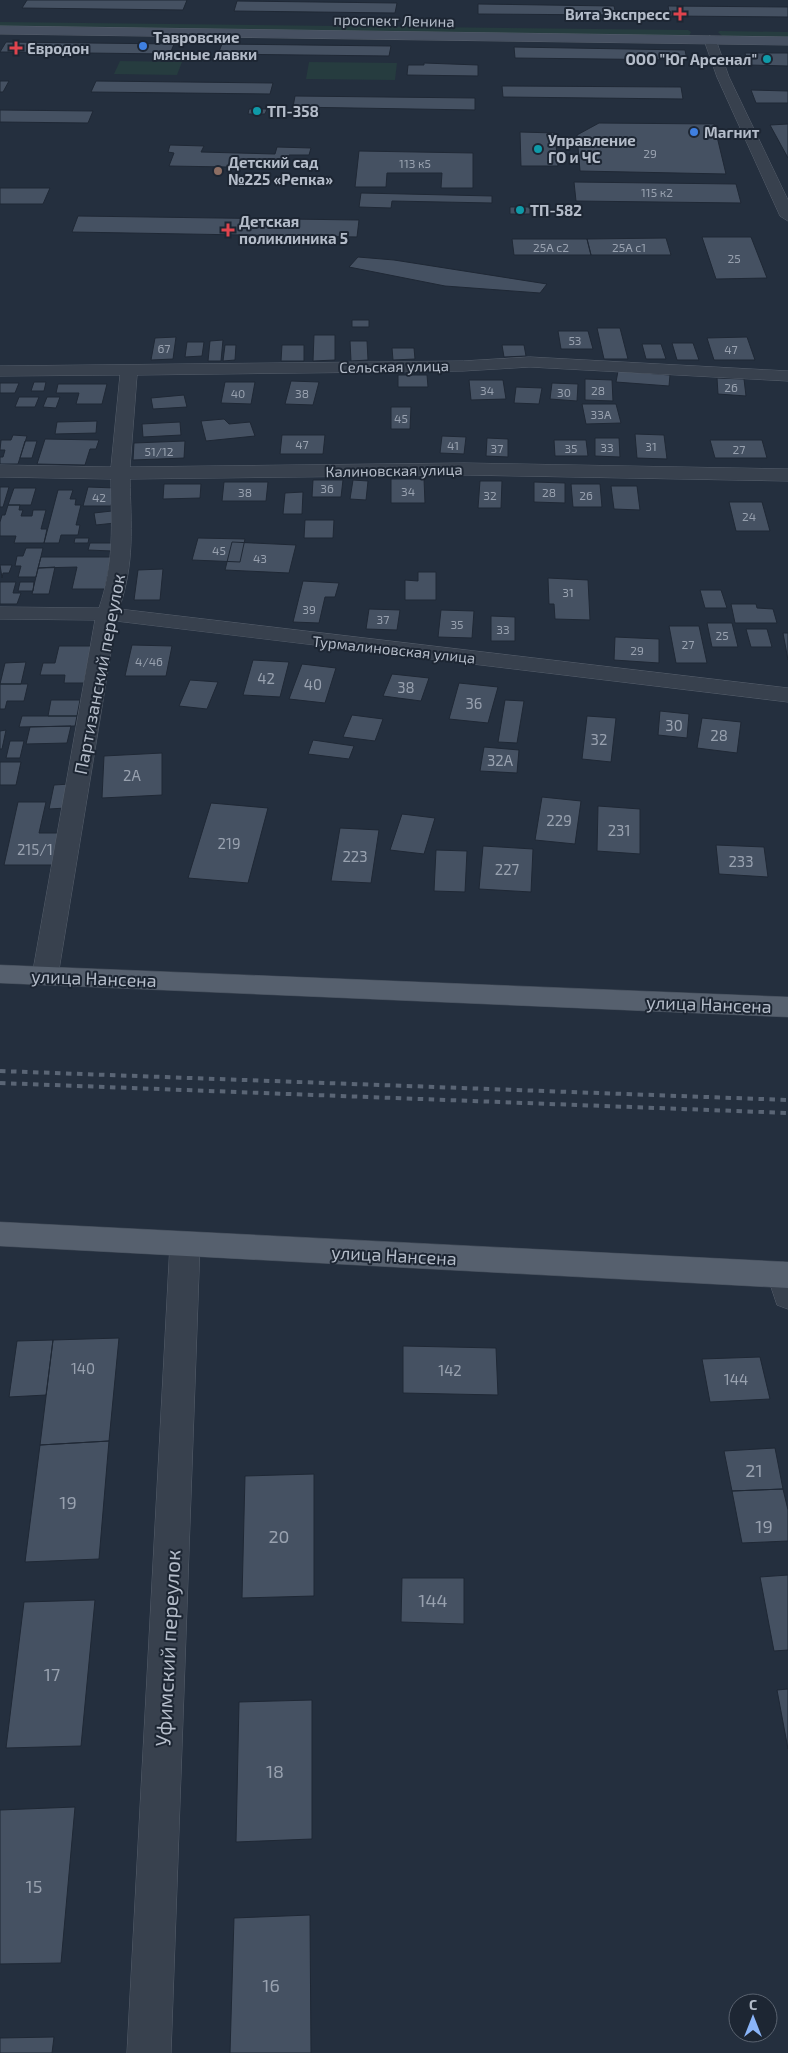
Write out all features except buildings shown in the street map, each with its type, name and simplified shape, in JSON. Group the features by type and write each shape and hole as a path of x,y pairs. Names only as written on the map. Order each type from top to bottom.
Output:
{"main road":[{"path":"705,26 710,40"},
{"name":"проспект Ленина","path":"0,30 788,41"},
{"name":"улица Нансена","path":"0,974 788,1008"},
{"name":"улица Нансена","path":"0,1234 786,1282"}],"street":[{"path":"710,40 723,77 788,216"},
{"name":"Сельская улица","path":"0,371 463,366 530,362 788,376"},
{"name":"Партизанский переулок","path":"44,976 107,614 116,588 122,554 120,472 129,371"},
{"name":"Калиновская улица","path":"0,471 120,472 464,469 788,475"},
{"name":"Турмалиновская улица","path":"0,613 107,614 788,695"},
{"name":"Уфимский переулок","path":"149,2053 185,1244"}],"green space":[{"path":"0,22 688,30 691,32 689,36 0,27"},
{"path":"718,32 788,32 788,37 722,36"},
{"path":"120,61 182,62 177,75 114,74"},
{"path":"309,62 397,63 395,80 306,79"}],"railway":[{"path":"0,1071 788,1100"},
{"path":"0,1083 788,1113"}],"place":[{"name":"Вита Экспресс","path":"680,14"},
{"name":"Тавровские мясные лавки","path":"143,46"},
{"name":"Евродон","path":"16,48"},
{"name":"ООО \"Юг Арсенал\"","path":"767,59"},
{"name":"ТП-358","path":"257,111"},
{"name":"Магнит","path":"694,132"},
{"name":"Управление ГО и ЧС","path":"538,149"},
{"name":"Детский сад №225 «Репка»","path":"218,171"},
{"name":"ТП-582","path":"520,210"},
{"name":"Детская поликлиника 5","path":"228,230"}]}
